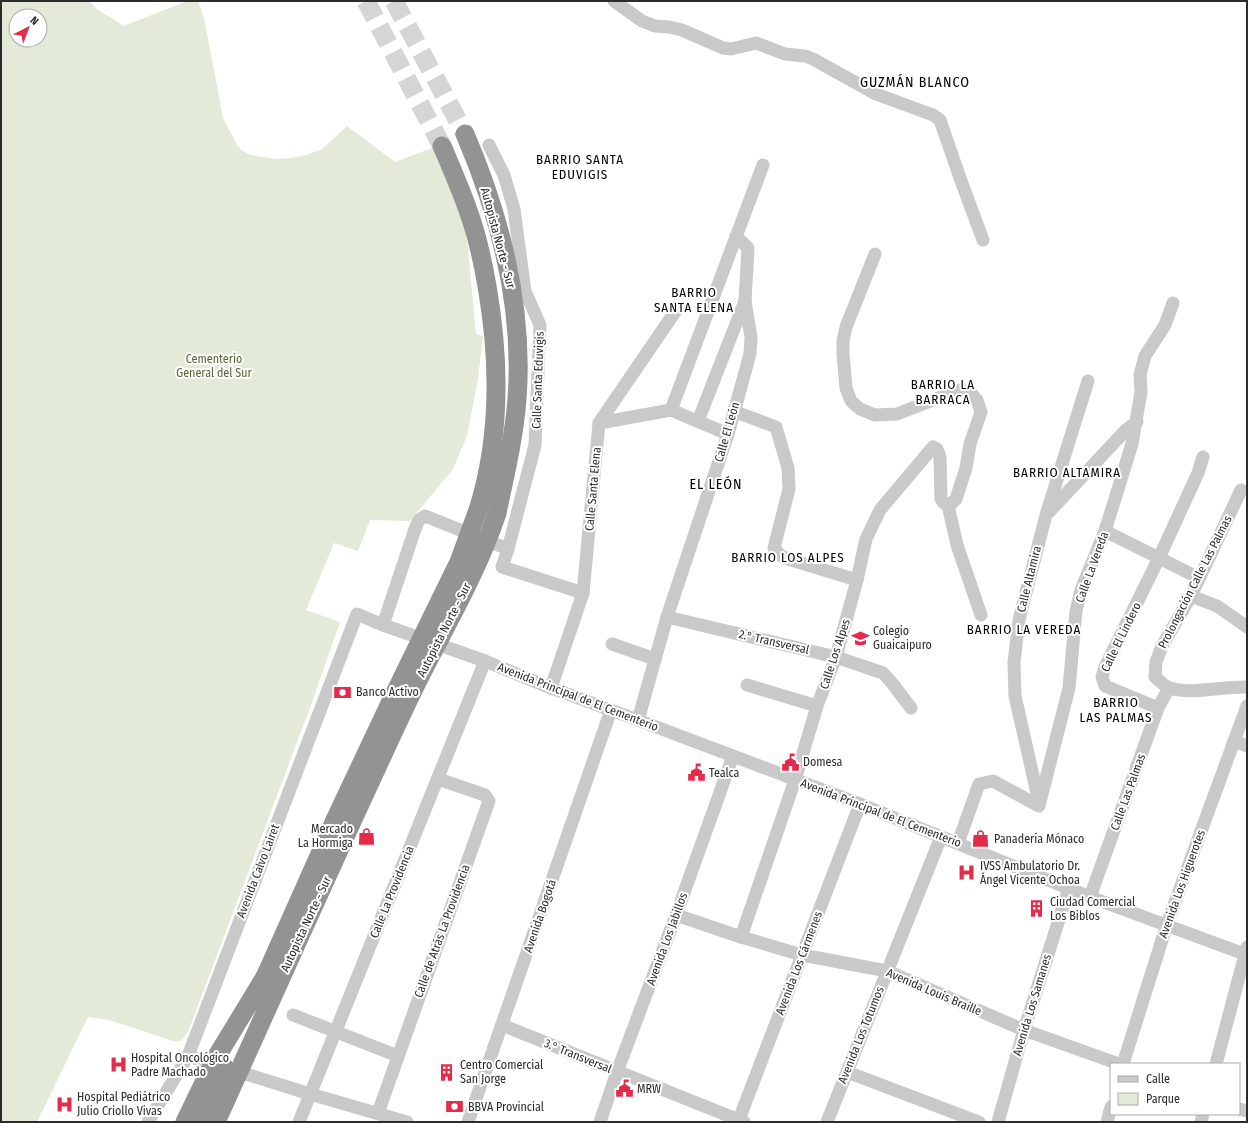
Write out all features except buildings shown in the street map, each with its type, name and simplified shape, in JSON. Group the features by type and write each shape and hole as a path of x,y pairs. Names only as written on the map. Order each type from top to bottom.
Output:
{"highway":[{"name":"Autopista Norte - Sur","path":"216,1122 407,703 475,569 489,538 497,513 511,446 517,399 517,348 514,300 510,273 496,223 477,162 465,134"},
{"name":"Autopista Norte - Sur","path":"200,1122 345,798 459,562 486,484 492,450 497,378 495,335 484,269 474,229 455,176 442,146"},
{"path":"185,1122 217,1056 264,977"},
{"path":"230,1122 256,1057 263,1020"}],"street":[{"path":"614,1 642,21 654,26 682,30 723,48 731,49 756,43 784,54 804,56 813,59 876,94 933,115 940,120 984,240"},
{"name":"Calle Santa Eduvigis","path":"490,145 504,175 514,209 525,291 540,325 535,445 502,567 583,593"},
{"path":"671,410 763,165"},
{"name":"Calle El León","path":"638,720 667,617 728,434 733,411 750,354 751,337 744,301 748,248 736,236"},
{"path":"875,254 846,327 843,341 846,388 851,401 860,409 875,415 897,414 960,390 970,392 977,400 981,412 970,444 966,468 956,499 948,505 957,545 981,615"},
{"path":"698,420 744,301"},
{"name":"Calle La Vereda","path":"1039,806 1068,688 1076,611 1081,590 1105,532 1132,444 1141,392 1140,375 1145,356 1165,325 1173,303"},
{"name":"Calle Santa Elena","path":"550,688 583,593 599,423 677,309"},
{"name":"Calle Altamira","path":"1039,806 1015,696 1014,662 1019,620 1046,515 1088,381"},
{"path":"599,423 671,410 698,420 728,434"},
{"path":"733,411 776,427 788,468 789,489 774,548 780,555 788,559 857,580"},
{"path":"1046,515 1126,430 1137,422"},
{"name":"Calle Los Alpes","path":"741,937 795,780 817,706 836,657 857,580 866,539 880,510 933,447 937,449 940,457 941,499 944,504 948,505"},
{"name":"Calle El Lindero","path":"1158,708 1105,686 1102,677 1159,558 1198,473 1203,457"},
{"name":"Prolongación Calle Las Palmas","path":"1169,688 1155,677 1156,662 1162,646 1191,596 1241,490"},
{"path":"383,626 415,529 419,520 425,516 508,549"},
{"path":"1105,532 1199,578"},
{"path":"1191,596 1218,606 1247,627"},
{"name":"Avenida Principal de El Cementerio","path":"356,614 383,626 486,661 550,688 860,804 1090,897 1246,952"},
{"name":"Avenida Calvo Lairet","path":"148,1122 188,1056 356,614"},
{"name":"2.° Transversal","path":"667,617 836,657 883,673 911,708"},
{"path":"612,644 655,659"},
{"name":"Calle La Providencia","path":"299,1122 334,1032 486,661"},
{"path":"747,685 817,706"},
{"path":"1169,688 1188,690 1235,686 1247,687"},
{"name":"Calle Las Palmas","path":"1090,897 1158,708 1169,688"},
{"name":"Avenida Los Higuerotes","path":"1123,1063 1167,924 1247,706"},
{"name":"Avenida Bogotá","path":"468,1122 611,710"},
{"path":"1234,741 1247,746"},
{"name":"Avenida Los Jabillos","path":"600,1122 733,756"},
{"name":"Calle de Atrás La Providencia","path":"378,1114 488,801 486,795 438,779"},
{"path":"958,843 979,784 993,781 1039,806"},
{"name":"Avenida Los Cármenes","path":"740,1121 860,804"},
{"name":"Avenida Los Totumos","path":"827,1122 941,836"},
{"name":"Avenida Los Samanes","path":"998,1122 1024,1030 1069,888"},
{"name":"Avenida Louis Braille","path":"676,915 741,937 802,955 887,971 1024,1030 1116,1063"},
{"path":"1216,1063 1246,952"},
{"path":"292,1016 398,1056"},
{"name":"3.° Transversal","path":"502,1025 740,1121"},
{"path":"188,1056 407,1122"},
{"path":"847,1072 979,1122"},
{"path":"1107,1122 1110,1111"}],"green space":[{"name":"Cementerio General del Sur","path":"1,1 89,1 98,10 124,26 187,1 198,1 204,18 223,118 241,150 251,155 276,159 307,155 322,149 347,126 395,162 432,148 458,180 468,248 476,334 483,336 478,379 467,436 453,469 410,521 370,520 358,551 334,543 306,610 340,622 311,705 188,1032 181,1041 176,1042 109,1020 88,1017 37,1122 1,1122"}],"tunnel":[{"path":"366,1 442,146"},
{"path":"394,1 465,134"}],"place":[{"name":"Colegio Guaicaipuro","path":"860,638"},
{"name":"Banco Activo","path":"343,692"},
{"name":"Domesa","path":"790,762"},
{"name":"Tealca","path":"696,773"},
{"name":"Mercado La Hormiga","path":"366,836"},
{"name":"Panadería Mónaco","path":"981,839"},
{"name":"IVSS Ambulatorio Dr. Ángel Vicente Ochoa","path":"967,873"},
{"name":"Ciudad Comercial Los Biblos","path":"1037,909"},
{"name":"Hospital Oncológico Padre Machado","path":"118,1065"},
{"name":"Centro Comercial San Jorge","path":"447,1072"},
{"name":"MRW","path":"624,1089"},
{"name":"Hospital Pediátrico Julio Criollo Vivas","path":"64,1104"},
{"name":"BBVA Provincial","path":"455,1107"}],"district":[{"name":"GUZMÁN BLANCO","path":"915,82"},
{"name":"BARRIO SANTA EDUVIGIS","path":"580,166"},
{"name":"BARRIO SANTA ELENA","path":"694,300"},
{"name":"BARRIO LA BARRACA","path":"943,392"},
{"name":"BARRIO ALTAMIRA","path":"1067,472"},
{"name":"EL LEÓN","path":"716,484"},
{"name":"BARRIO LOS ALPES","path":"788,557"},
{"name":"BARRIO LA VEREDA","path":"1024,629"},
{"name":"BARRIO LAS PALMAS","path":"1116,710"}]}
